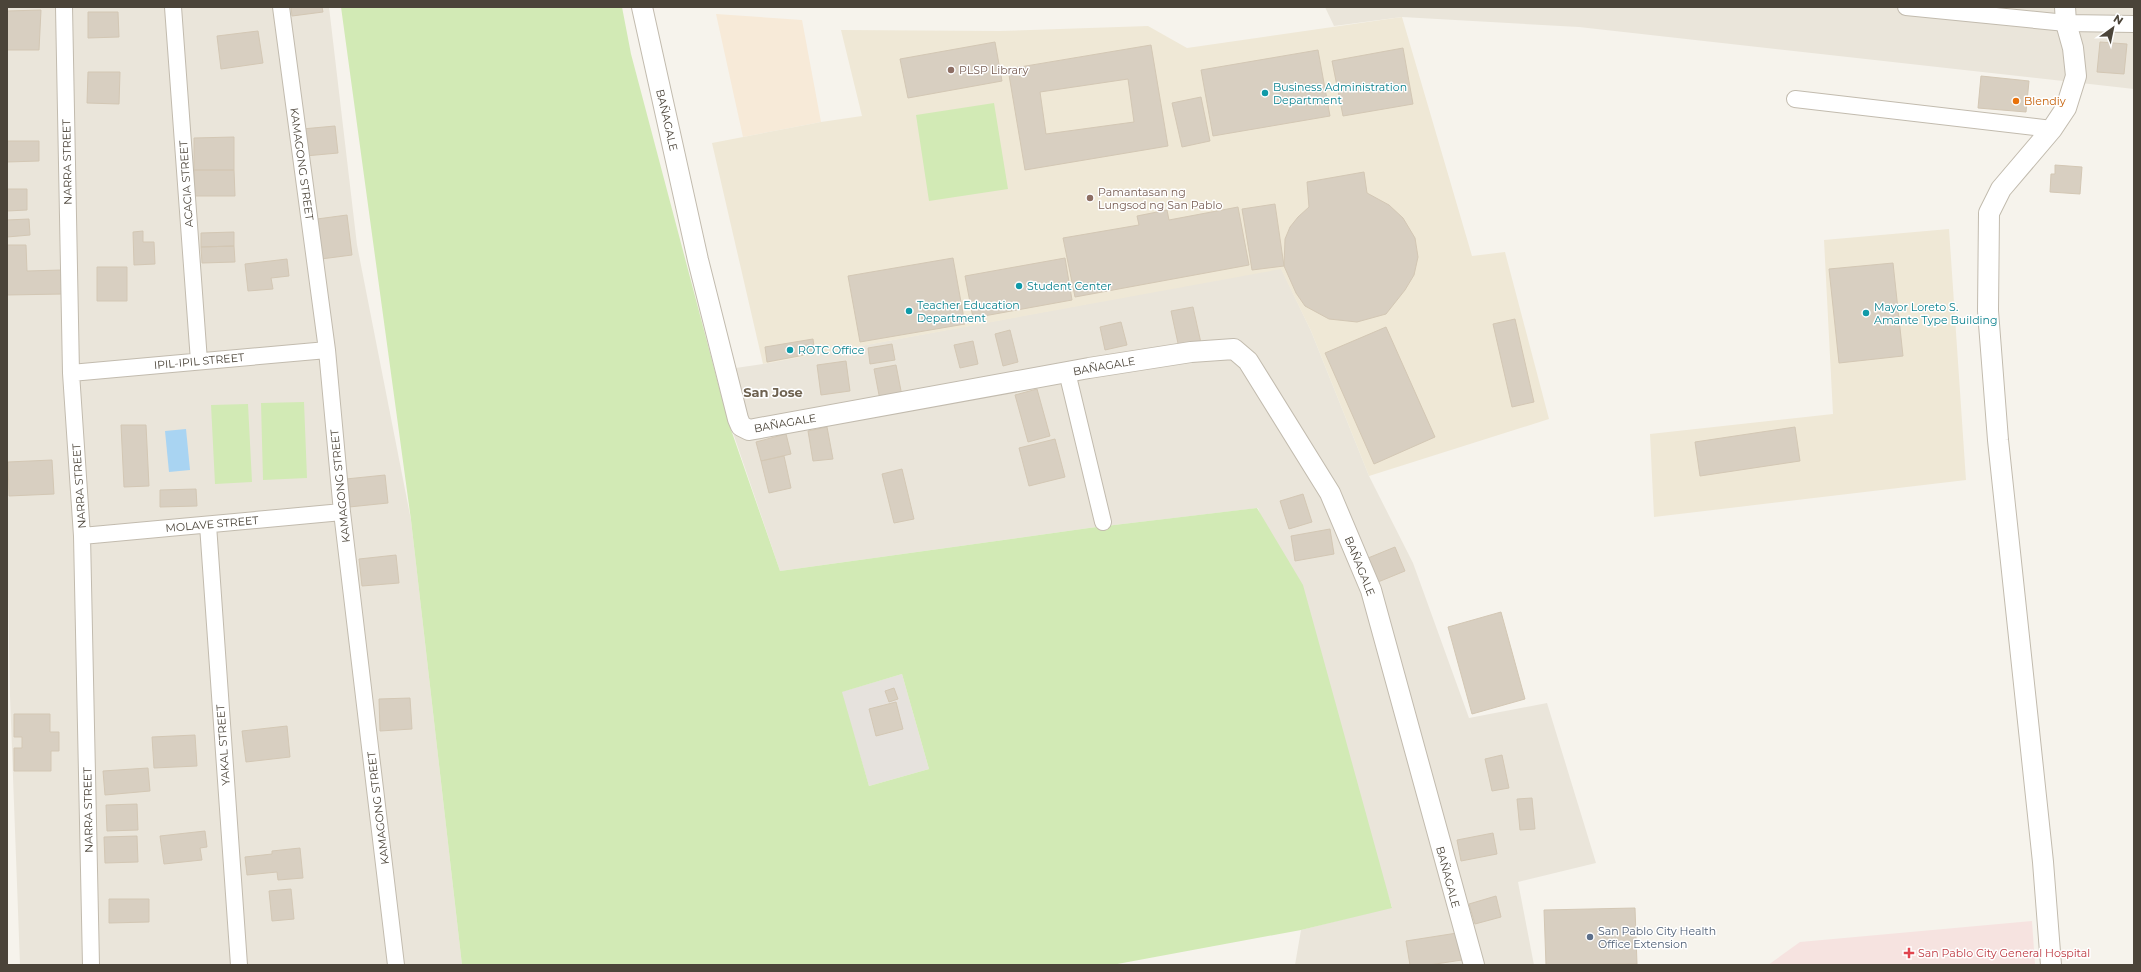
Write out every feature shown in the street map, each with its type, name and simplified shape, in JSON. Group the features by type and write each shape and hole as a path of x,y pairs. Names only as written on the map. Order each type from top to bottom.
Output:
{"street":[{"name":"NARRA STREET","path":"64,7 71,373 82,536 91,965"},
{"name":"ACACIA STREET","path":"174,7 199,361"},
{"name":"KAMAGONG STREET","path":"281,7 326,350 342,512 396,965"},
{"name":"BAÑAGALE","path":"642,7 700,267 738,418 742,426 749,430 1067,372 1191,352 1234,349 1248,361 1330,492 1371,590 1474,965"},
{"path":"1906,7 2065,15 2134,24"},
{"path":"2051,965 2042,862 1998,440 1988,311 1989,213 2001,189 2023,161 2052,129 2066,108 2076,76 2073,48 2065,15"},
{"path":"1795,99 2052,129"},
{"name":"IPIL-IPIL STREET","path":"71,373 326,350"},
{"path":"1067,372 1103,522"},
{"name":"MOLAVE STREET","path":"82,536 342,512"},
{"name":"YAKAL STREET","path":"208,525 239,965"}],"shaded area":[{"path":"7,7 329,7 357,245 411,520 462,965 20,965 10,696 7,534"},
{"path":"1325,7 2134,7 2134,89 1579,27 1402,17 1334,26"},
{"path":"716,14 802,20 821,122 743,137"},
{"name":"Pamantasan ng Lungsod ng San Pablo","path":"1402,17 1472,256 1505,252 1549,419 1369,476 1311,331 1281,269 763,364 712,143 821,122 862,116 841,30 1000,31 1148,26 1187,48"},
{"path":"1949,229 1966,480 1654,517 1650,434 1833,414 1824,240"},
{"path":"1281,268 1311,331 1369,476 1413,563 1469,718 1547,703 1596,863 1518,882 1534,965 1295,965 1301,930 1392,907 1258,508 1089,528 780,571 729,421 715,371 763,364"},
{"path":"902,674 929,769 869,786 841,692"},
{"name":"San Pablo City General Hospital","path":"2032,921 2035,965 1768,965 1800,942"}],"green space":[{"path":"341,7 622,7 631,54 728,421 780,571 1089,528 1257,508 1303,585 1392,908 1301,930 1112,965 462,965 411,520","holes":["902,674 929,769 869,786 842,692"]},
{"path":"994,103 1008,189 929,201 916,115"},
{"path":"304,402 307,478 263,480 261,403"},
{"path":"248,404 252,482 215,484 211,405"}],"water":[{"path":"186,429 190,470 169,472 165,431"}],"building":[{"path":"291,7 322,7 323,12 292,16"},
{"path":"41,10 39,50 7,50 7,11"},
{"path":"88,12 118,12 119,37 88,38"},
{"path":"258,31 263,63 221,69 217,36"},
{"name":"PLSP Library","path":"995,42 1002,81 908,98 900,59"},
{"path":"2100,42 2127,44 2124,74 2097,72"},
{"path":"1151,45 1168,146 1025,170 1008,69","holes":["1128,79 1134,122 1046,134 1040,92"]},
{"path":"1403,48 1413,104 1343,116 1332,61"},
{"name":"Business Administration Department","path":"1318,50 1330,116 1213,136 1201,70"},
{"path":"88,72 120,72 119,104 87,103"},
{"path":"1981,76 2029,81 2026,112 1978,108"},
{"path":"1201,97 1210,141 1182,147 1172,103"},
{"path":"335,126 338,153 305,156 302,129"},
{"path":"234,137 234,170 194,170 194,138"},
{"path":"7,141 39,141 39,161 7,162"},
{"path":"2055,165 2082,167 2080,194 2050,192 2051,174 2055,174"},
{"path":"194,170 234,170 235,196 195,196"},
{"path":"1364,172 1367,193 1389,205 1403,218 1415,238 1418,257 1414,275 1405,290 1386,314 1357,322 1329,319 1305,306 1296,293 1284,266 1285,239 1290,227 1309,207 1307,182"},
{"path":"7,189 27,189 27,210 7,211"},
{"path":"1275,204 1284,266 1252,270 1242,209"},
{"path":"1238,207 1249,265 1075,297 1063,238 1139,225 1137,216 1167,210 1169,220"},
{"path":"347,215 352,255 321,259 317,219"},
{"path":"29,219 30,235 7,237 7,220"},
{"path":"143,231 143,242 154,242 155,264 134,265 133,232"},
{"path":"234,232 234,246 201,247 201,233"},
{"path":"7,245 26,245 27,271 62,270 63,294 7,295"},
{"path":"234,246 235,262 202,263 201,247"},
{"name":"Teacher Education Department","path":"953,258 965,324 860,342 848,276"},
{"name":"Student Center","path":"1065,258 1072,300 973,318 965,276"},
{"path":"287,259 289,276 271,278 273,289 248,291 245,264"},
{"name":"Mayor Loreto S. Amante Type Building","path":"1893,263 1903,356 1839,363 1829,269"},
{"path":"97,267 127,267 127,301 97,301"},
{"path":"1193,307 1201,343 1179,348 1171,311"},
{"path":"1515,319 1534,402 1512,407 1493,324"},
{"path":"1121,322 1127,345 1105,350 1100,327"},
{"path":"1386,327 1435,437 1374,464 1325,353"},
{"path":"1010,330 1018,362 1003,366 995,334"},
{"name":"ROTC Office","path":"813,339 815,353 767,362 765,347"},
{"path":"973,341 978,364 960,368 954,345"},
{"path":"892,344 895,360 870,364 868,348"},
{"path":"846,361 850,391 821,395 817,365"},
{"path":"896,365 902,396 880,400 874,369"},
{"path":"1037,389 1050,436 1028,442 1015,395"},
{"path":"121,425 146,425 149,486 124,487"},
{"path":"827,427 833,459 813,461 808,431"},
{"path":"1795,427 1800,461 1700,476 1695,442"},
{"path":"786,434 791,454 761,461 756,442"},
{"path":"1055,439 1065,477 1029,486 1019,448"},
{"path":"784,456 791,488 769,493 761,461"},
{"path":"52,460 54,494 9,496 8,462"},
{"path":"902,469 914,519 894,523 882,474"},
{"path":"385,475 388,503 349,507 346,479"},
{"path":"196,489 197,506 160,507 160,490"},
{"path":"1303,494 1312,522 1289,529 1280,501"},
{"path":"1330,529 1334,554 1295,561 1291,536"},
{"path":"1395,547 1405,571 1378,582 1368,558"},
{"path":"396,555 399,583 362,586 359,559"},
{"path":"1501,612 1525,699 1472,714 1448,627"},
{"path":"894,688 898,699 889,702 885,691"},
{"path":"410,698 412,729 380,731 379,699"},
{"path":"896,702 903,729 876,736 869,709"},
{"path":"14,714 50,714 50,732 59,732 59,751 51,751 51,771 14,771 14,748 22,748 22,737 14,737"},
{"path":"287,726 290,757 246,762 242,731"},
{"path":"195,735 197,766 154,768 152,737"},
{"path":"1502,755 1509,788 1492,791 1485,759"},
{"path":"148,768 150,791 105,795 103,771"},
{"path":"1532,798 1535,829 1520,830 1517,799"},
{"path":"137,804 138,830 107,831 106,805"},
{"path":"205,831 207,847 200,848 202,860 164,864 160,836"},
{"path":"1493,833 1497,854 1461,861 1457,840"},
{"path":"137,836 138,862 105,863 104,837"},
{"path":"300,848 303,878 278,880 277,872 247,875 245,857 272,854 272,851"},
{"path":"291,889 294,919 272,921 269,891"},
{"path":"1496,896 1501,917 1475,924 1469,904"},
{"path":"109,899 149,899 149,922 109,923"},
{"name":"San Pablo City Health Office Extension","path":"1635,908 1637,964 1546,965 1544,910"},
{"path":"1457,933 1462,960 1429,965 1410,965 1406,941"}],"place":[{"name":"PLSP Library","path":"951,70"},
{"name":"Business Administration Department","path":"1265,93"},
{"name":"Blendiy","path":"2016,101"},
{"name":"Pamantasan ng Lungsod ng San Pablo","path":"1090,198"},
{"name":"Student Center","path":"1019,286"},
{"name":"Teacher Education Department","path":"909,311"},
{"name":"Mayor Loreto S. Amante Type Building","path":"1866,313"},
{"name":"ROTC Office","path":"790,350"},
{"name":"San Pablo City Health Office Extension","path":"1590,937"},
{"name":"San Pablo City General Hospital","path":"1909,953"}],"district":[{"name":"San Jose","path":"773,392"}]}
